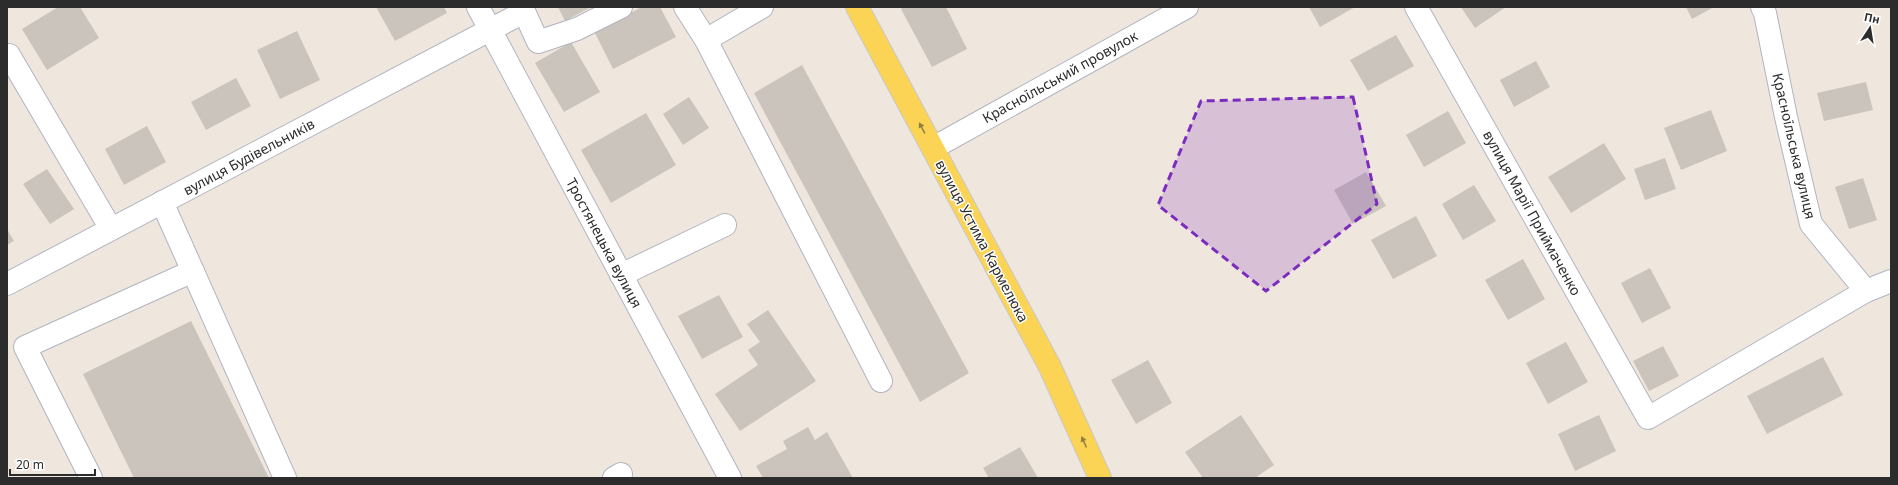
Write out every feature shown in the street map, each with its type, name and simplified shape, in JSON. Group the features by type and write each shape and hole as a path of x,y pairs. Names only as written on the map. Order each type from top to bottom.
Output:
{"main road":[{"name":"вулиця Устима Кармелюка","path":"857,7 1050,367 1100,478"}],"street":[{"name":"Тростянецька вулиця","path":"478,7 730,478"},
{"path":"523,10 538,42 577,29 621,7"},
{"path":"685,7 706,40 881,381"},
{"path":"706,40 762,7"},
{"name":"Красноїльський провулок","path":"933,148 1187,7"},
{"name":"вулиця Марії Приймаченко","path":"1416,7 1648,418 1866,291"},
{"name":"Красноїльська вулиця","path":"1762,7 1765,12 1786,117 1811,224 1866,291"},
{"name":"вулиця Будівельників","path":"7,284 491,31 523,10"},
{"path":"9,55 111,229"},
{"path":"162,202 285,478"},
{"path":"621,275 725,224"},
{"path":"91,478 26,347 193,272"},
{"path":"1866,291 1891,281"}],"highlighted area":[{"path":"1353,97 1377,204 1266,291 1158,205 1201,101"}],"building":[{"path":"58,7 80,7 99,38 47,70 22,29"},
{"path":"376,7 444,7 447,13 395,41"},
{"path":"558,7 591,7 565,21"},
{"path":"642,7 660,7 676,37 613,69 594,31"},
{"path":"904,7 946,7 967,49 932,67 901,9"},
{"path":"1309,7 1355,7 1320,27"},
{"path":"1461,7 1506,7 1475,28"},
{"path":"1686,7 1714,7 1692,19"},
{"path":"297,31 320,80 280,99 257,50"},
{"path":"1396,35 1414,66 1368,91 1350,60"},
{"path":"571,42 600,92 564,112 535,63"},
{"path":"1536,61 1550,87 1514,107 1500,80"},
{"path":"802,65 969,373 920,402 754,93"},
{"path":"236,78 251,106 206,130 191,102"},
{"path":"1866,82 1873,110 1824,121 1817,93"},
{"path":"689,97 709,128 683,145 663,114"},
{"path":"1711,110 1727,151 1681,170 1664,128"},
{"path":"1448,111 1466,143 1424,167 1406,135"},
{"path":"646,113 676,165 611,203 581,150"},
{"path":"147,126 166,162 124,185 105,149"},
{"path":"1604,143 1626,179 1571,213 1548,177"},
{"path":"1665,158 1676,189 1645,200 1634,169"},
{"path":"47,169 74,209 50,224 23,184"},
{"path":"1366,172 1386,206 1353,224 1334,190"},
{"path":"1863,178 1877,220 1849,229 1835,187"},
{"path":"1474,185 1496,221 1463,240 1442,204"},
{"path":"1416,216 1437,256 1393,279 1371,240"},
{"path":"7,229 14,241 7,245"},
{"path":"1523,259 1545,299 1508,320 1485,280"},
{"path":"1650,268 1671,308 1642,323 1621,283"},
{"path":"719,295 743,337 702,359 678,316"},
{"path":"768,310 816,381 740,431 715,394 758,365 748,350 760,342 747,324"},
{"path":"191,321 269,478 134,478 83,374"},
{"path":"1566,342 1588,382 1548,404 1526,363"},
{"path":"1663,346 1679,376 1649,391 1633,361"},
{"path":"1823,357 1843,395 1767,434 1747,396"},
{"path":"1148,360 1172,403 1136,424 1111,380"},
{"path":"1241,415 1274,465 1255,478 1203,478 1185,452"},
{"path":"1599,415 1616,451 1575,471 1558,434"},
{"path":"808,427 815,440 827,432 853,478 763,478 756,466 787,449 783,441"},
{"path":"1020,447 1038,478 989,478 983,468"}]}
